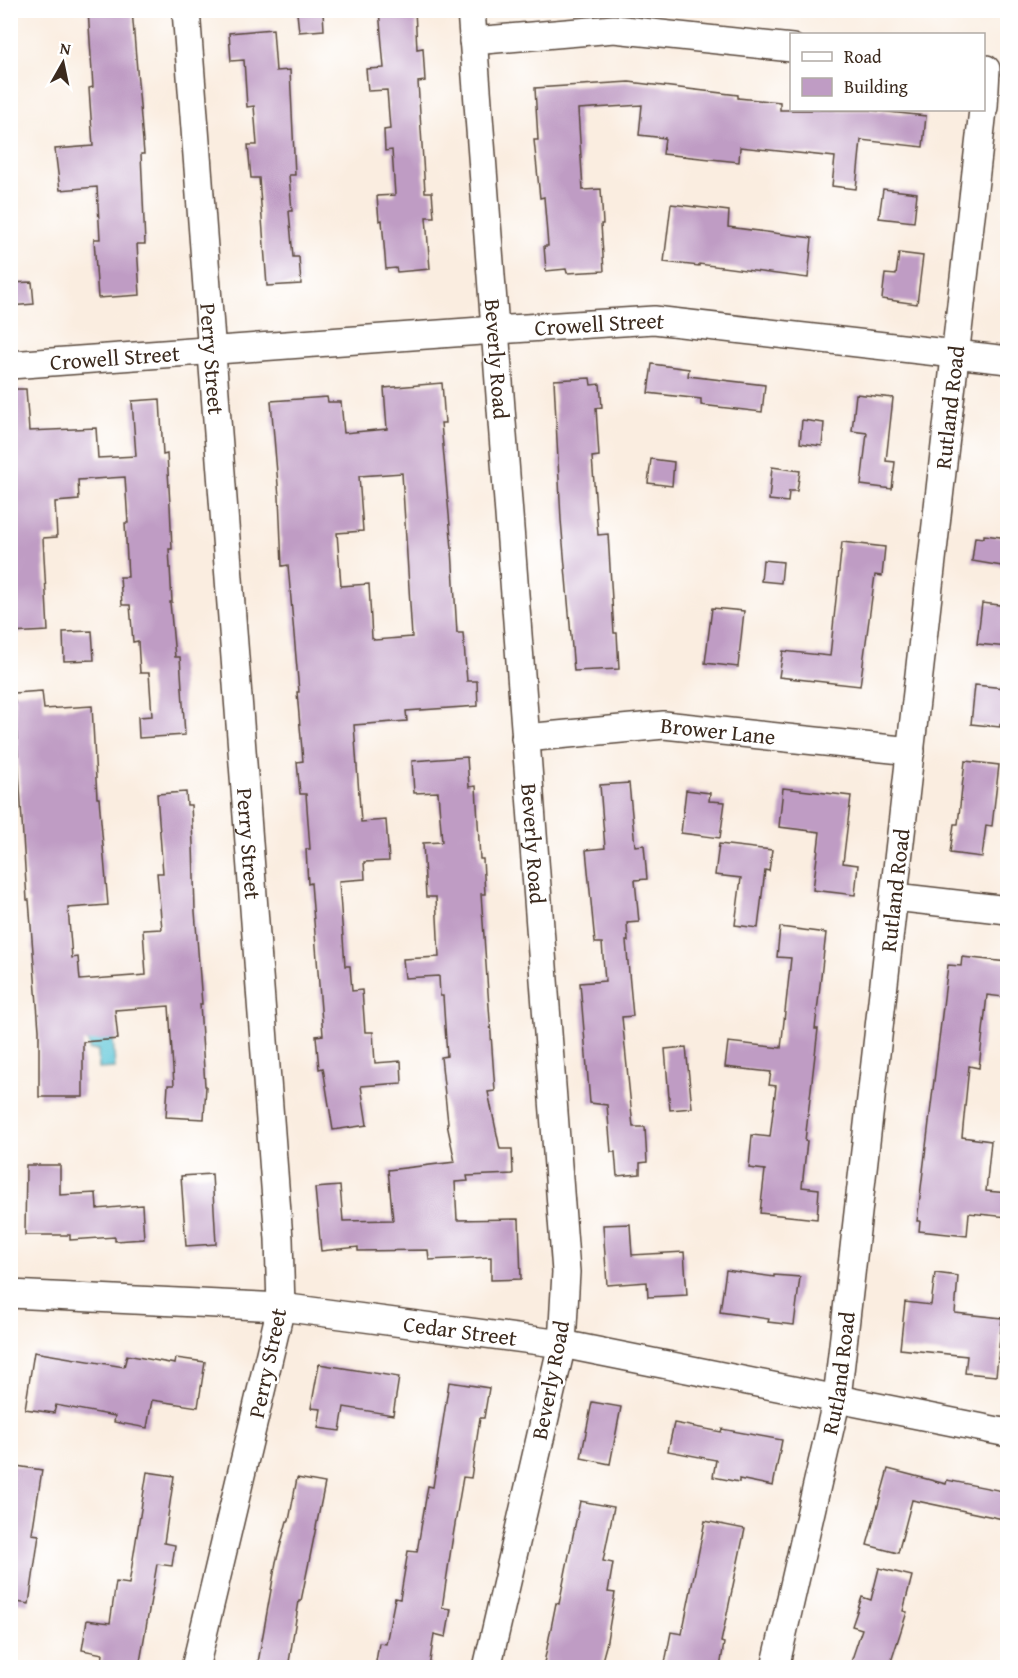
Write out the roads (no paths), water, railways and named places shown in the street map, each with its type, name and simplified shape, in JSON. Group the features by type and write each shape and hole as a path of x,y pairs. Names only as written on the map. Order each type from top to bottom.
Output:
{"street":[{"name":"Perry Street","path":"186,10 279,1239 282,1307 195,1668"},
{"name":"Beverly Road","path":"471,10 566,1272 562,1344 487,1668"},
{"path":"474,41 614,29 790,48"},
{"name":"Rutland Road","path":"775,1668 837,1398 983,111"},
{"name":"Crowell Street","path":"10,365 654,320 1008,360"},
{"name":"Brower Lane","path":"525,738 664,725 911,751"},
{"path":"895,897 1008,910"},
{"name":"Cedar Street","path":"10,1294 282,1307 562,1344 1008,1433"}],"water":[{"path":"113,1037 115,1068 99,1069 98,1050 89,1050 88,1038"}]}
